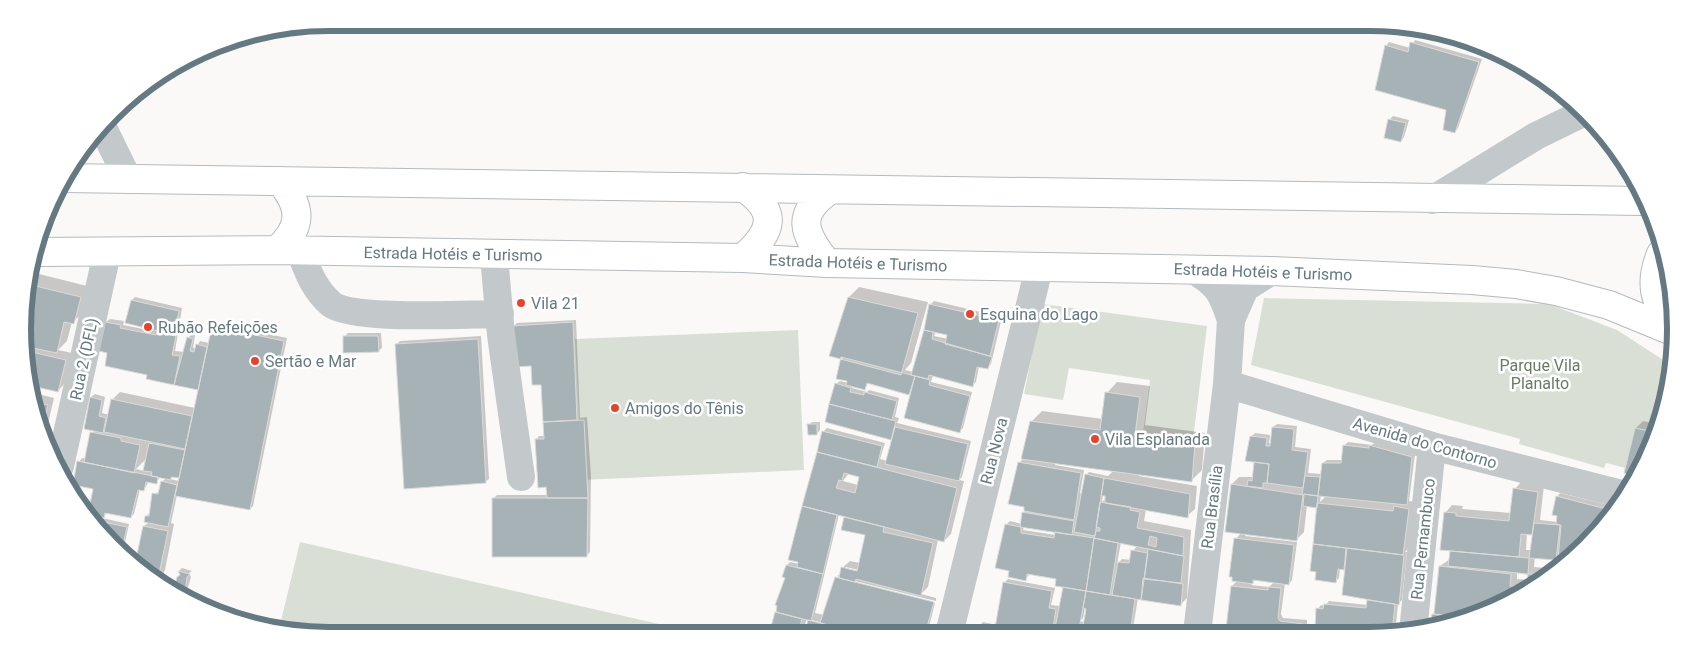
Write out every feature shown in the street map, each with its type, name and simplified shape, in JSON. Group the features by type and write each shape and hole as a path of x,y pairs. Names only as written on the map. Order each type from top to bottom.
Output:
{"main road":[{"path":"72,178 743,187 1432,200 1638,201"},
{"path":"280,181 294,200 296,220 288,251"},
{"path":"743,187 764,204 768,217 765,236 743,258"},
{"path":"827,263 809,238 805,225 808,210 815,200 830,190"},
{"name":"Estrada Hotéis e Turismo","path":"41,252 288,251 494,256 743,258 827,263 1272,271 1516,284 1609,305 1667,328"},
{"path":"1659,262 1654,286 1658,302 1667,321"}],"street":[{"path":"1432,200 1536,136 1577,115"},
{"path":"105,133 128,179"},
{"path":"288,251 314,286 333,305 361,314 500,314"},
{"name":"Rua 2 (DFL)","path":"61,460 107,252"},
{"path":"494,256 521,477"},
{"name":"Rua Nova","path":"951,627 1039,268"},
{"name":"Rua Brasília","path":"1194,270 1212,281 1224,301 1230,320 1227,384 1198,627"},
{"name":"Rua Brasília","path":"1230,320 1245,288 1272,271"},
{"name":"Avenida do Contorno","path":"1227,384 1432,446 1618,493"},
{"name":"Rua Pernambuco","path":"1414,623 1432,446"}],"green space":[{"name":"Parque Vila Planalto","path":"1264,298 1549,304 1617,330 1665,361 1657,406 1644,443 1631,470 1606,463 1604,468 1519,444 1520,439 1251,365"},
{"path":"1042,304 1207,326 1193,440 1143,433 1150,380 1069,368 1063,400 1024,394"},
{"path":"798,330 804,470 582,480 575,339"},
{"path":"300,542 672,627 329,627 281,623"}],"building":[{"path":"1410,42 1479,62 1455,133 1443,130 1446,110 1375,90 1385,45 1408,52"},
{"path":"1388,119 1406,123 1401,142 1384,138"},
{"path":"35,286 81,297 74,324 64,322 57,353 32,348 31,329"},
{"path":"848,297 918,313 901,375 829,356"},
{"path":"131,300 179,311 174,335 125,323"},
{"path":"929,304 999,320 990,356 945,344 947,335 924,330"},
{"path":"105,322 121,325 120,328 156,335 157,332 176,336 172,355 180,356 174,385 146,379 147,375 105,366 107,353 99,351"},
{"path":"573,322 577,420 543,422 541,385 532,385 531,366 515,367 513,326"},
{"path":"212,326 284,341 250,510 175,496"},
{"path":"924,330 933,332 932,339 992,357 988,369 977,367 973,387 929,375 928,379 911,375"},
{"path":"343,336 378,336 379,352 343,353"},
{"path":"187,337 193,339 190,351 194,352 196,344 207,347 198,390 174,385"},
{"path":"478,339 486,483 404,489 395,344"},
{"path":"32,352 66,360 58,392 37,387"},
{"path":"841,357 915,376 909,395 867,383 865,390 846,385 847,381 836,379"},
{"path":"915,376 930,380 929,385 970,396 960,433 904,418"},
{"path":"835,383 851,388 850,392 864,395 864,392 897,401 892,420 829,404"},
{"name":"Vila Esplanada","path":"1105,392 1140,397 1135,435 1195,443 1192,482 1021,459 1030,421 1100,430"},
{"path":"90,397 102,400 99,416 106,418 103,433 84,429"},
{"path":"111,399 192,416 185,449 104,432"},
{"path":"40,403 48,405 45,418"},
{"path":"829,404 896,421 891,440 825,422"},
{"path":"584,420 588,498 547,498 546,487 538,488 535,439 544,439 543,422"},
{"path":"807,424 817,424 817,435 808,435"},
{"path":"895,427 968,444 959,481 885,464"},
{"path":"1272,427 1294,429 1292,450 1308,452 1303,488 1267,483 1269,464 1245,461 1250,436 1267,438 1266,446 1270,446"},
{"path":"1635,428 1649,431 1629,474 1624,473"},
{"path":"822,431 882,446 877,467 817,452"},
{"path":"90,432 121,438 121,441 140,445 134,473 84,462"},
{"path":"149,443 185,450 179,478 171,477 171,480 151,476 152,472 143,471"},
{"path":"1343,445 1369,448 1369,445 1412,457 1407,505 1318,496 1322,463 1341,463"},
{"path":"817,452 957,488 944,542 802,506","holes":["844,473 859,477 855,493 836,488 839,480 842,481"]},
{"path":"77,461 158,477 157,484 146,482 144,491 138,490 131,518 105,513 104,518 98,517 90,506 93,489 76,486 74,482"},
{"path":"1018,462 1081,473 1074,520 1024,511 1024,507 1008,504"},
{"path":"1254,462 1269,464 1267,483 1263,483 1263,488 1247,486 1248,480 1252,481"},
{"path":"1085,474 1104,478 1095,536 1074,532"},
{"path":"1305,476 1320,477 1318,496 1302,494"},
{"path":"1104,478 1190,494 1188,518 1105,503 1105,496 1101,496"},
{"path":"161,481 177,485 168,527 144,522 145,516 149,516 152,493 158,494"},
{"path":"1231,484 1303,495 1297,541 1225,532"},
{"path":"1513,488 1538,492 1532,535 1521,534 1519,557 1440,550 1444,512 1456,513 1456,516 1509,521"},
{"path":"1304,494 1318,496 1317,508 1303,506"},
{"path":"1556,496 1606,509 1580,540 1558,558 1561,525 1556,524 1557,516 1552,515"},
{"path":"492,498 588,498 587,557 492,557"},
{"path":"1100,502 1131,507 1130,510 1140,512 1137,528 1184,537 1183,556 1094,538 1096,531 1100,531 1100,528 1096,527","holes":["1150,536 1157,538 1156,547 1148,545"]},
{"path":"1317,503 1393,511 1394,506 1409,509 1403,555 1313,544"},
{"path":"802,506 837,515 823,574 797,567 798,562 788,560"},
{"path":"1022,512 1074,521 1072,535 1020,527"},
{"path":"844,517 884,527 883,532 933,543 921,596 856,579 855,582 839,578 841,567 857,571 865,535 841,530"},
{"path":"102,522 127,527 123,545"},
{"path":"1534,523 1560,525 1556,560 1529,558"},
{"path":"1005,524 1021,527 1021,533 1054,538 1055,532 1094,538 1086,591 1055,586 1056,579 1027,574 1026,581 1008,577 1009,571 995,568"},
{"path":"143,526 168,531 159,573 137,556"},
{"path":"1094,538 1118,543 1110,595 1086,591"},
{"path":"1234,538 1294,545 1289,585 1253,580 1253,584 1232,581 1232,577 1229,577"},
{"path":"1313,544 1346,548 1344,570 1338,569 1336,583 1315,580 1316,572 1310,571"},
{"path":"1347,548 1404,555 1399,605 1342,595"},
{"path":"1148,549 1184,556 1181,583 1144,579"},
{"path":"1131,550 1148,553 1141,600 1112,595 1118,562 1129,563"},
{"path":"1450,551 1529,558 1528,574 1448,566"},
{"path":"786,565 823,574 811,621 776,612 777,606 775,605 785,578 782,577"},
{"path":"1439,566 1511,574 1510,586 1519,587 1465,611 1450,616 1434,614"},
{"path":"178,571 190,574 187,577 185,590 175,584 177,577 180,575"},
{"path":"1528,574 1537,574 1534,577 1527,581"},
{"path":"835,577 934,602 927,627 835,627 820,623"},
{"path":"1143,578 1183,584 1181,606 1141,600"},
{"path":"1003,582 1052,591 1049,608 1056,609 1053,627 995,627"},
{"path":"1231,586 1268,590 1268,587 1281,588 1278,618 1280,621 1304,624 1304,627 1226,627"},
{"path":"1063,587 1086,591 1079,627 1055,627"},
{"path":"1086,591 1135,599 1131,627 1083,627 1086,609 1083,608"},
{"path":"1367,600 1395,604 1393,626 1315,627 1316,608 1323,609 1324,604 1366,608"},
{"path":"775,612 802,619 800,627 771,627"},
{"path":"1432,614 1447,616 1446,617 1431,620"},
{"path":"808,620 832,626 832,627 806,627"}],"place":[{"name":"Vila 21","path":"521,303"},
{"name":"Esquina do Lago","path":"970,314"},
{"name":"Rubão Refeições","path":"148,327"},
{"name":"Sertão e Mar","path":"255,361"},
{"name":"Amigos do Tênis","path":"615,408"},
{"name":"Vila Esplanada","path":"1095,439"}]}
